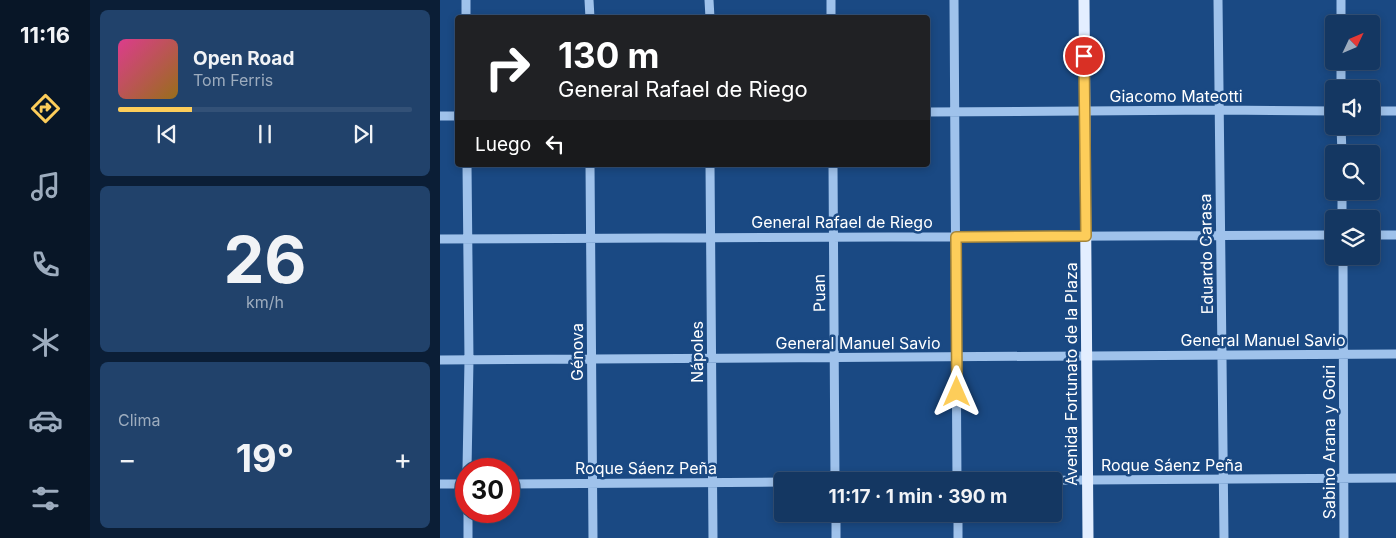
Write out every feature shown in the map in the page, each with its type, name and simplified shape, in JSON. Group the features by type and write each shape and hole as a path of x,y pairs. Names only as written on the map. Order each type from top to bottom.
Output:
{"main road":[{"name":"Avenida Fortunato de la Plaza","path":"1084,0 1088,538"}],"street":[{"path":"466,0 466,15"},
{"path":"590,0 590,15"},
{"path":"709,0 710,15"},
{"path":"831,0 831,15"},
{"path":"954,0 958,472"},
{"name":"Eduardo Carasa","path":"1218,0 1224,538"},
{"path":"1341,0 1341,15"},
{"name":"Giacomo Mateotti","path":"930,112 1325,111"},
{"path":"1380,111 1396,111"},
{"path":"440,116 455,116"},
{"path":"467,167 469,360 467,458"},
{"name":"Génova","path":"590,167 593,538"},
{"name":"Nápoles","path":"710,167 713,538"},
{"name":"Puan","path":"833,167 835,472"},
{"name":"General Rafael de Riego","path":"440,239 1325,235"},
{"path":"1380,235 1396,235"},
{"name":"Sabino Arana y Goiri","path":"1342,265 1344,538"},
{"name":"General Manuel Savio","path":"440,360 1396,354"},
{"name":"Roque Sáenz Peña","path":"1062,480 1396,478"},
{"name":"Roque Sáenz Peña","path":"520,484 774,482"},
{"path":"440,484 455,484"},
{"path":"836,522 836,538"},
{"path":"958,522 958,538"},
{"path":"468,523 468,538"}],"route":[{"path":"957,392 956,237 1086,236 1084,56"}]}
